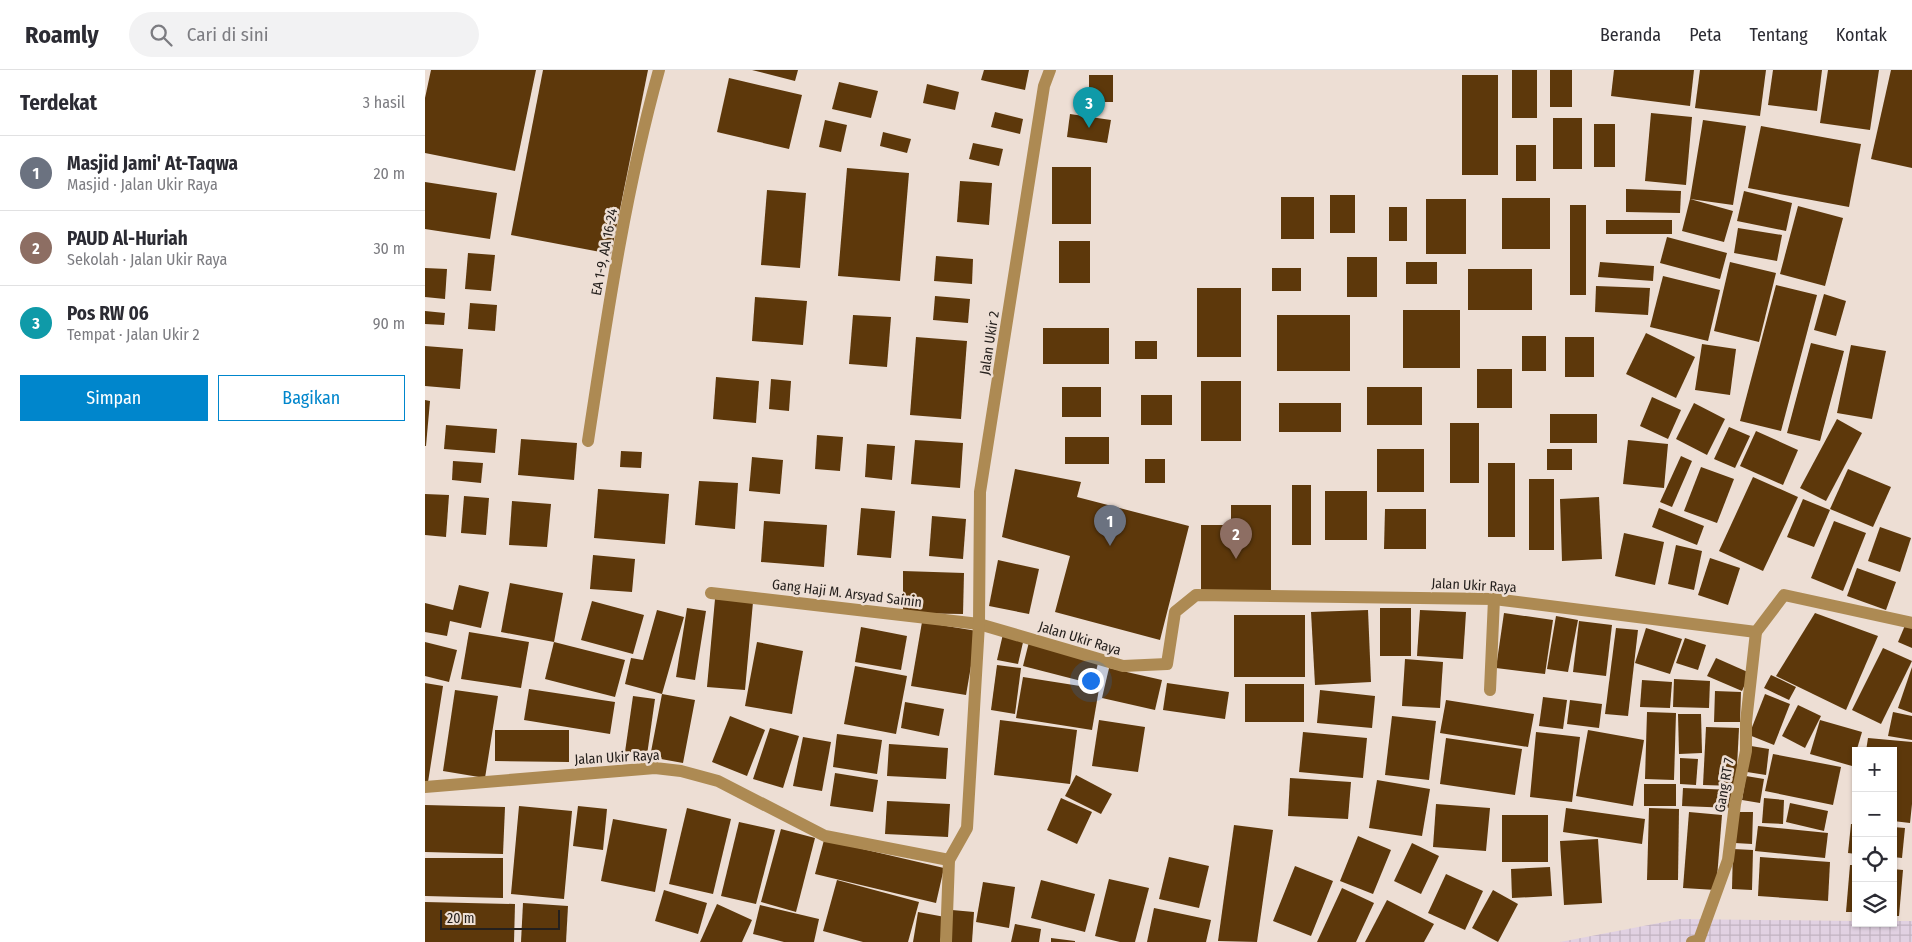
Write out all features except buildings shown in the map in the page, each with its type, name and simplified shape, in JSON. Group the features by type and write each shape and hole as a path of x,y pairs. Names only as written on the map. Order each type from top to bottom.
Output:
{"street":[{"name":"EA 1-9, AA 16-24","path":"588,441 617,256 649,107 659,70"},
{"name":"Jalan Ukir 2","path":"979,624 980,492 1044,86 1050,70"},
{"name":"Gang Haji M. Arsyad Sainin","path":"711,592 979,624"},
{"path":"1756,632 1783,594 1912,623"},
{"name":"Jalan Ukir Raya","path":"979,624 1123,666 1167,664 1175,612 1196,595 1494,599 1756,632"},
{"path":"1490,690 1494,599"},
{"path":"946,942 949,860 967,828 979,624"},
{"name":"Gang RT 7","path":"1695,941 1727,860 1745,751 1746,722 1756,632"},
{"name":"Jalan Ukir Raya","path":"425,787 655,768 681,771 718,781 825,836 949,860"}],"shaded area":[{"path":"1680,919 1852,921 1852,927 1897,927 1897,921 1912,921 1912,942 1560,942"}],"place":[{"name":"Pos RW 06","path":"1089,128"},
{"name":"Masjid Jami' At-Taqwa","path":"1110,546"},
{"name":"PAUD Al-Huriah","path":"1236,559"}]}
